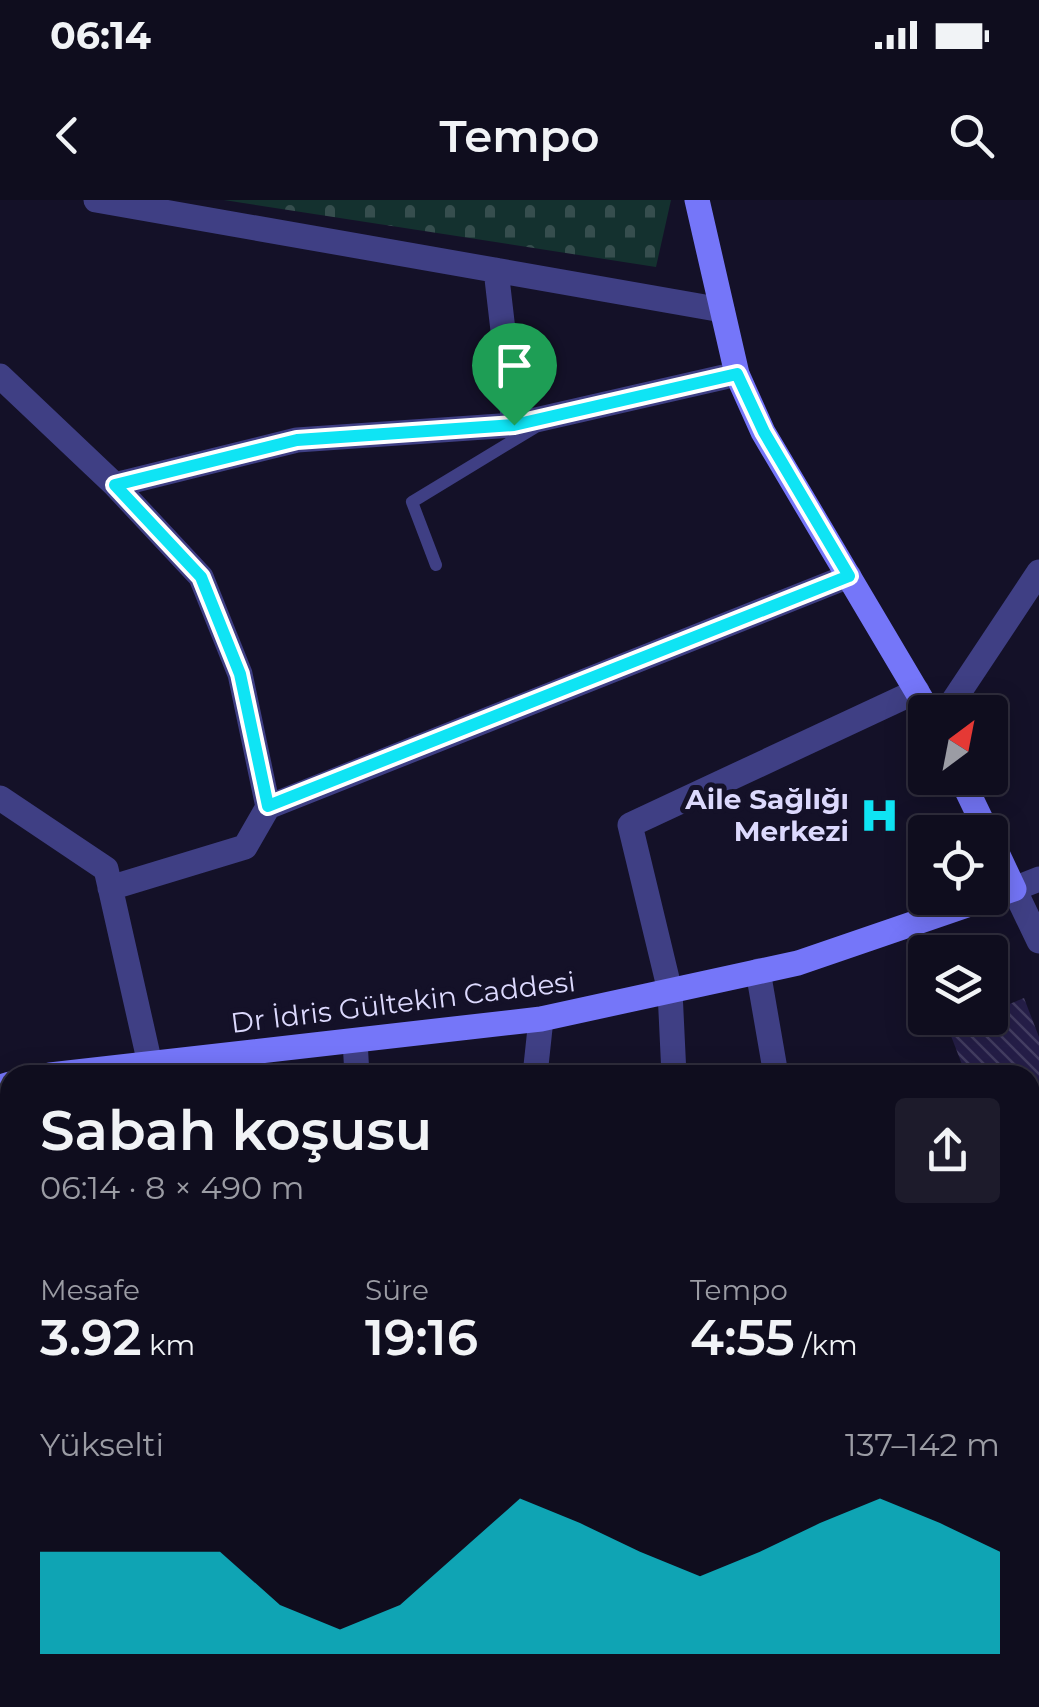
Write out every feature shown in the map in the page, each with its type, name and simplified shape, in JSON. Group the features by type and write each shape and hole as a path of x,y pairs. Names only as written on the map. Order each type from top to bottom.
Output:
{"street":[{"path":"96,200 722,310"},
{"path":"697,200 737,374 764,432 919,695"},
{"path":"496,270 514,425"},
{"path":"115,485 297,440 514,425 737,374"},
{"path":"0,376 115,485 201,577 240,674 268,806"},
{"path":"957,695 1039,572"},
{"path":"110,888 245,847 268,806 849,576"},
{"path":"674,1065 670,991 630,825 908,708"},
{"path":"0,798 106,870 150,1064"},
{"path":"1008,876 1039,940"},
{"path":"1014,889 1039,879"},
{"name":"Dr İdris Gültekin Caddesi","path":"210,1065 355,1041 541,1019 758,972 798,963 1014,889"},
{"path":"758,972 774,1065"},
{"path":"536,1065 541,1019"},
{"path":"355,1041 356,1065"},
{"name":"Dr İdris Gültekin Caddesi","path":"141,1065 177,1065"}],"lane":[{"path":"436,565 412,502 553,416"}],"green space":[{"path":"224,200 671,200 656,267"}],"building":[{"path":"1024,998 1039,1037 1039,1065 962,1065 951,1035 1008,1035 1008,1005"}],"place":[{"name":"Aile Sağlığı Merkezi","path":"879,815"}],"route":[{"path":"737,374 764,432 849,576 268,806 240,674 201,577 115,485 297,440 514,425 737,374"}]}
